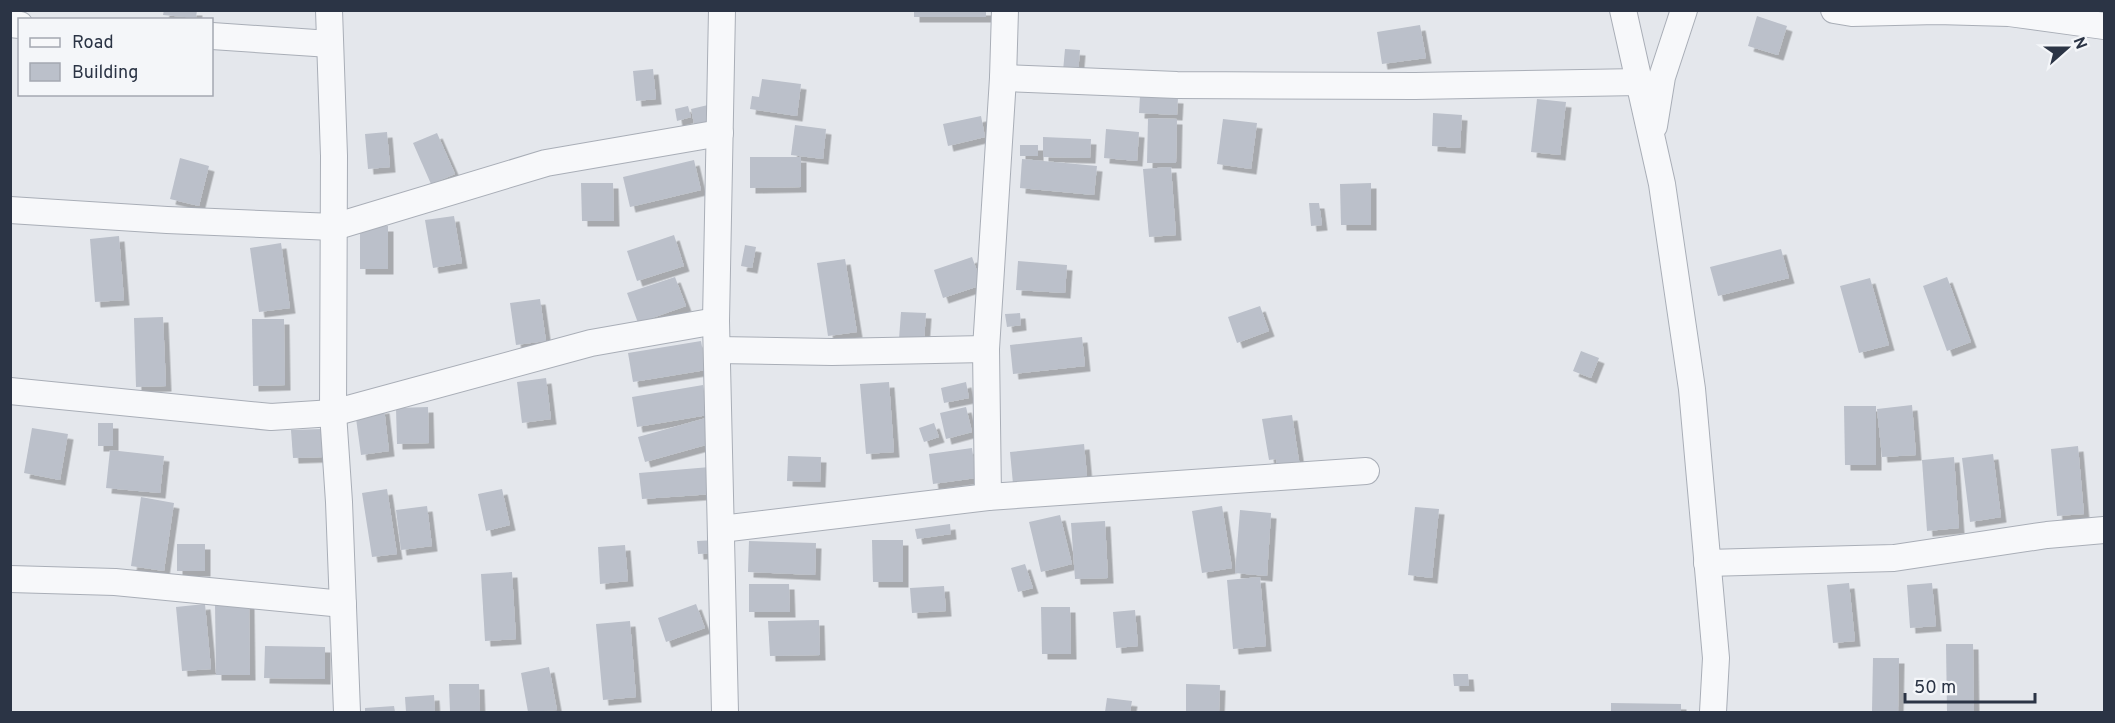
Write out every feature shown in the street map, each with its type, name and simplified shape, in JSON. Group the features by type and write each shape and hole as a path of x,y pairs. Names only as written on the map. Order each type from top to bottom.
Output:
{"street":[{"path":"329,10 334,227 333,413 347,712"},
{"path":"722,10 716,321 725,712"},
{"path":"988,497 986,349 1003,78 1005,10"},
{"path":"1623,10 1662,184 1692,389 1716,658 1713,712"},
{"path":"1652,138 1662,78 1684,10"},
{"path":"1834,10 1852,13 1937,11 2009,13 2104,26"},
{"path":"213,36 330,44"},
{"path":"1003,78 1177,85 1415,86 1640,82"},
{"path":"10,210 334,227 546,163 720,133"},
{"path":"10,391 271,417 333,413 591,343 716,321"},
{"path":"717,350 832,352 986,349"},
{"path":"721,529 988,497 1366,471"},
{"path":"1707,563 1894,558 2047,535 2104,530"},
{"path":"10,579 115,582 343,604"}],"building":[{"path":"164,10 197,10 196,18 163,15"},
{"path":"914,10 986,10 986,17 914,17"},
{"path":"1757,16 1787,26 1778,55 1748,46"},
{"path":"1420,25 1426,58 1382,64 1377,32"},
{"path":"1065,49 1080,50 1078,73 1063,71"},
{"path":"653,69 656,99 636,101 633,71"},
{"path":"762,79 801,84 797,116 750,109 752,96 759,97"},
{"path":"1140,96 1178,98 1177,115 1139,113"},
{"path":"1537,99 1566,102 1560,155 1531,152"},
{"path":"708,105 715,136 697,139 691,109"},
{"path":"688,106 691,117 677,121 675,109"},
{"path":"1433,113 1462,115 1460,148 1432,146"},
{"path":"981,116 985,137 948,146 943,124"},
{"path":"1148,118 1177,119 1176,163 1147,163"},
{"path":"1223,119 1257,123 1251,169 1217,164"},
{"path":"795,125 826,129 823,159 791,155"},
{"path":"1106,129 1139,132 1137,161 1104,158"},
{"path":"387,132 390,167 368,169 365,134"},
{"path":"437,133 455,174 431,184 413,143"},
{"path":"1043,137 1091,139 1090,158 1043,157"},
{"path":"1020,145 1038,145 1038,156 1020,156"},
{"path":"750,157 801,157 801,187 750,188"},
{"path":"180,158 209,166 199,206 170,199"},
{"path":"1022,159 1097,166 1094,195 1020,188"},
{"path":"694,160 701,190 630,207 623,177"},
{"path":"1171,167 1176,235 1149,237 1143,169"},
{"path":"581,183 613,183 614,221 582,221"},
{"path":"1371,183 1371,225 1341,225 1340,184"},
{"path":"1309,203 1319,203 1322,225 1311,226"},
{"path":"454,216 462,263 433,268 425,220"},
{"path":"360,226 388,226 388,269 360,269"},
{"path":"674,235 684,266 637,281 627,251"},
{"path":"119,236 124,300 95,302 90,239"},
{"path":"281,243 290,308 259,312 250,248"},
{"path":"745,245 756,247 752,268 741,266"},
{"path":"1781,249 1789,278 1718,296 1710,267"},
{"path":"972,257 982,285 943,298 934,270"},
{"path":"845,259 857,332 828,336 817,263"},
{"path":"1018,261 1067,265 1065,293 1016,290"},
{"path":"675,277 686,306 638,323 627,293"},
{"path":"1947,277 1971,342 1947,351 1923,286"},
{"path":"1870,278 1889,345 1859,353 1840,286"},
{"path":"540,299 546,341 516,345 510,303"},
{"path":"1260,306 1269,331 1237,343 1228,317"},
{"path":"901,312 926,313 924,341 899,339"},
{"path":"1020,313 1021,325 1007,327 1005,314"},
{"path":"163,317 166,386 136,387 134,318"},
{"path":"252,319 284,319 285,385 253,386"},
{"path":"1082,337 1085,366 1013,374 1010,345"},
{"path":"701,341 706,370 633,382 628,353"},
{"path":"1581,351 1599,358 1591,378 1573,371"},
{"path":"546,378 551,419 522,423 517,382"},
{"path":"889,382 894,452 866,454 860,384"},
{"path":"966,382 969,398 944,403 941,388"},
{"path":"703,385 708,415 637,427 632,397"},
{"path":"1912,405 1916,455 1882,457 1877,409"},
{"path":"1844,406 1876,406 1876,465 1845,465"},
{"path":"428,407 429,443 397,444 396,408"},
{"path":"966,407 972,432 946,439 940,413"},
{"path":"384,408 389,451 361,455 355,411"},
{"path":"1292,415 1300,467 1278,470 1276,459 1269,460 1262,419"},
{"path":"706,418 713,443 645,462 638,437"},
{"path":"98,423 113,423 113,446 98,446"},
{"path":"934,423 939,437 924,442 919,428"},
{"path":"32,428 68,434 60,480 24,473"},
{"path":"322,429 323,457 293,458 291,430"},
{"path":"1084,444 1087,476 1013,484 1010,452"},
{"path":"2078,446 2084,514 2057,516 2051,449"},
{"path":"972,448 976,478 933,484 929,454"},
{"path":"110,450 164,456 160,493 106,488"},
{"path":"1993,454 2001,517 1970,522 1962,458"},
{"path":"788,456 821,457 820,482 787,481"},
{"path":"1954,457 1959,528 1927,531 1922,460"},
{"path":"710,467 713,494 642,499 639,473"},
{"path":"387,489 397,554 372,557 362,493"},
{"path":"502,489 510,525 486,531 478,494"},
{"path":"141,497 174,503 164,571 131,566"},
{"path":"427,506 432,546 401,550 396,510"},
{"path":"1222,506 1232,568 1202,573 1192,511"},
{"path":"1415,507 1439,509 1432,578 1408,575"},
{"path":"1240,510 1271,513 1267,576 1235,573"},
{"path":"1060,515 1072,564 1041,572 1029,522"},
{"path":"1105,521 1108,578 1075,579 1071,523"},
{"path":"950,524 951,534 917,539 915,529"},
{"path":"717,540 718,553 698,554 697,541"},
{"path":"872,540 903,540 903,582 873,582"},
{"path":"749,541 816,543 815,575 748,572"},
{"path":"177,544 205,544 205,571 177,571"},
{"path":"625,545 628,581 600,584 598,547"},
{"path":"1025,564 1033,588 1018,592 1011,568"},
{"path":"512,572 516,639 485,641 481,574"},
{"path":"1260,577 1266,646 1233,649 1227,580"},
{"path":"1849,583 1855,641 1833,643 1827,585"},
{"path":"1932,583 1936,626 1910,628 1907,585"},
{"path":"749,584 789,584 790,612 749,612"},
{"path":"944,586 946,611 912,613 910,588"},
{"path":"215,603 249,603 250,675 216,675"},
{"path":"205,604 211,669 182,671 176,607"},
{"path":"696,604 705,628 666,642 658,618"},
{"path":"1041,607 1070,607 1071,654 1042,654"},
{"path":"1135,610 1138,646 1116,648 1113,612"},
{"path":"819,620 820,655 770,656 768,621"},
{"path":"630,621 636,697 603,700 596,624"},
{"path":"1946,644 1973,644 1974,712 1947,712"},
{"path":"265,646 325,647 325,679 264,678"},
{"path":"1873,658 1899,658 1898,712 1872,712"},
{"path":"549,667 557,710 528,712 521,673"},
{"path":"1453,674 1468,674 1469,686 1454,686"},
{"path":"449,684 479,684 480,712 450,712"},
{"path":"1186,684 1220,685 1219,712 1186,712"},
{"path":"434,695 435,712 406,712 405,697"},
{"path":"1107,698 1132,701 1130,712 1105,712"},
{"path":"1611,703 1681,704 1681,712 1611,712"},
{"path":"394,706 395,712 365,712 365,708"}]}
